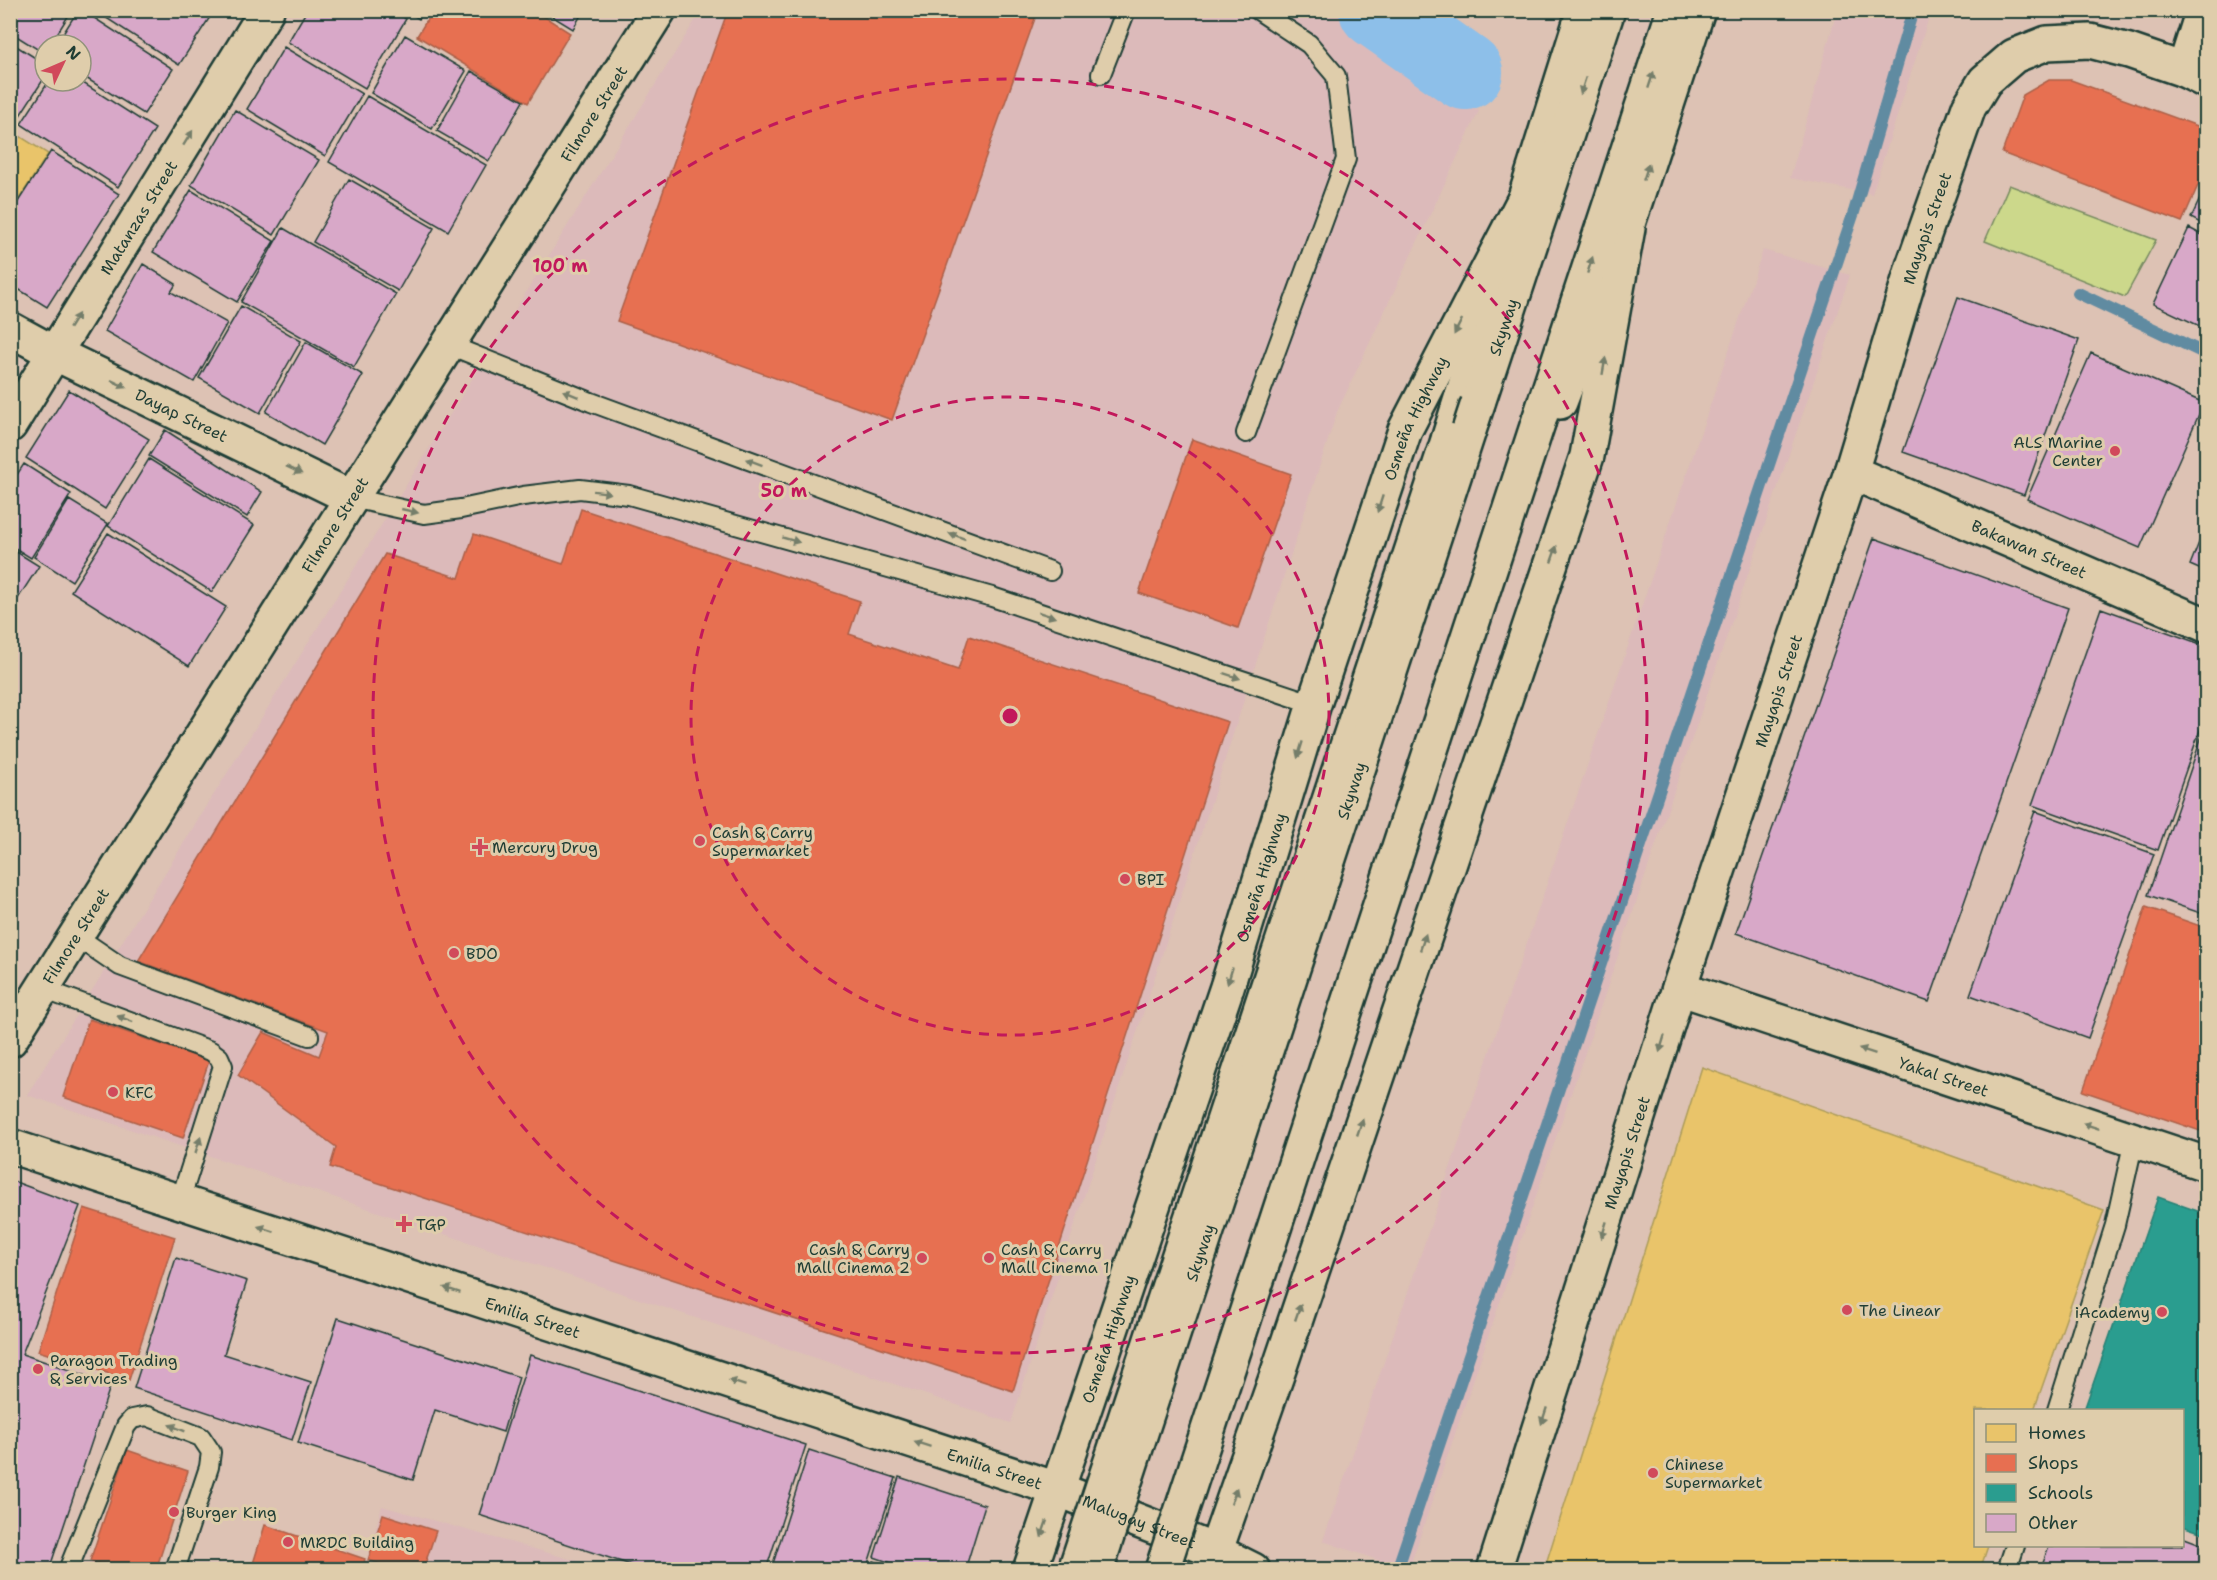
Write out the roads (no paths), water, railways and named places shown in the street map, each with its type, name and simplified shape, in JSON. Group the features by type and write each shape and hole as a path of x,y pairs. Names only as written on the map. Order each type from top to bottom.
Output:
{"main road":[{"name":"Matanzas Street","path":"10,425 267,10"},
{"name":"Filmore Street","path":"10,1040 659,10"},
{"name":"Osmeña Highway","path":"1075,1569 1448,440 1584,10"},
{"name":"Skyway","path":"1096,1569 1608,10"},
{"path":"1162,1569 1674,10"},
{"path":"1175,1569 1551,423 1628,228 1698,10"},
{"name":"Mayapis Street","path":"1494,1569 1679,988 1851,471 1913,266 1969,106 1985,81 2014,56 2047,44 2090,41 2129,51 2195,75 2203,10"},
{"name":"Osmeña Highway","path":"1030,1569 1227,987 1314,704 1405,430 1524,200"},
{"path":"1212,1560 1281,1364 1587,456 1628,228"},
{"name":"Dayap Street","path":"10,329 54,353 352,498"},
{"name":"Bakawan Street","path":"1851,471 2206,625"},
{"name":"Yakal Street","path":"1679,988 2206,1164"},
{"name":"Emilia Street","path":"10,1146 1057,1489"},
{"name":"Malugay Street","path":"1057,1489 1212,1560 1253,1569"}],"lane":[{"path":"1101,74 1126,10"},
{"path":"1246,433 1346,159 1336,76 1309,44 1258,10"},
{"path":"449,345 591,402 1050,571"},
{"path":"352,498 424,514 523,496 580,489 629,495 992,597 1314,704"},
{"path":"76,936 120,966 309,1036"},
{"path":"43,989 211,1051 219,1057 223,1066 180,1201"},
{"path":"2057,1409 2115,1225 2134,1140"},
{"path":"68,1569 126,1426 132,1419 147,1416 201,1437 211,1452 209,1467 174,1569"},
{"path":"2007,1569 2014,1547"}],"waterway":[{"path":"1377,10 1465,72"},
{"path":"1397,1570 1854,212 1913,10"},
{"path":"2078,293 2206,354"}],"place":[{"name":"ALS Marine Center","path":"2115,451"},
{"name":"Cash & Carry Supermarket","path":"700,841"},
{"name":"Mercury Drug","path":"480,847"},
{"name":"BPI","path":"1125,879"},
{"name":"BDO","path":"454,953"},
{"name":"KFC","path":"113,1092"},
{"name":"TGP","path":"404,1224"},
{"name":"Cash & Carry Mall Cinema 2","path":"922,1258"},
{"name":"Cash & Carry Mall Cinema 1","path":"989,1258"},
{"name":"The Linear","path":"1847,1310"},
{"name":"iAcademy","path":"2162,1312"},
{"name":"Paragon Trading & Services","path":"38,1369"},
{"name":"Chinese Supermarket","path":"1653,1473"},
{"name":"Burger King","path":"174,1512"},
{"name":"MRDC Building","path":"288,1542"}]}
